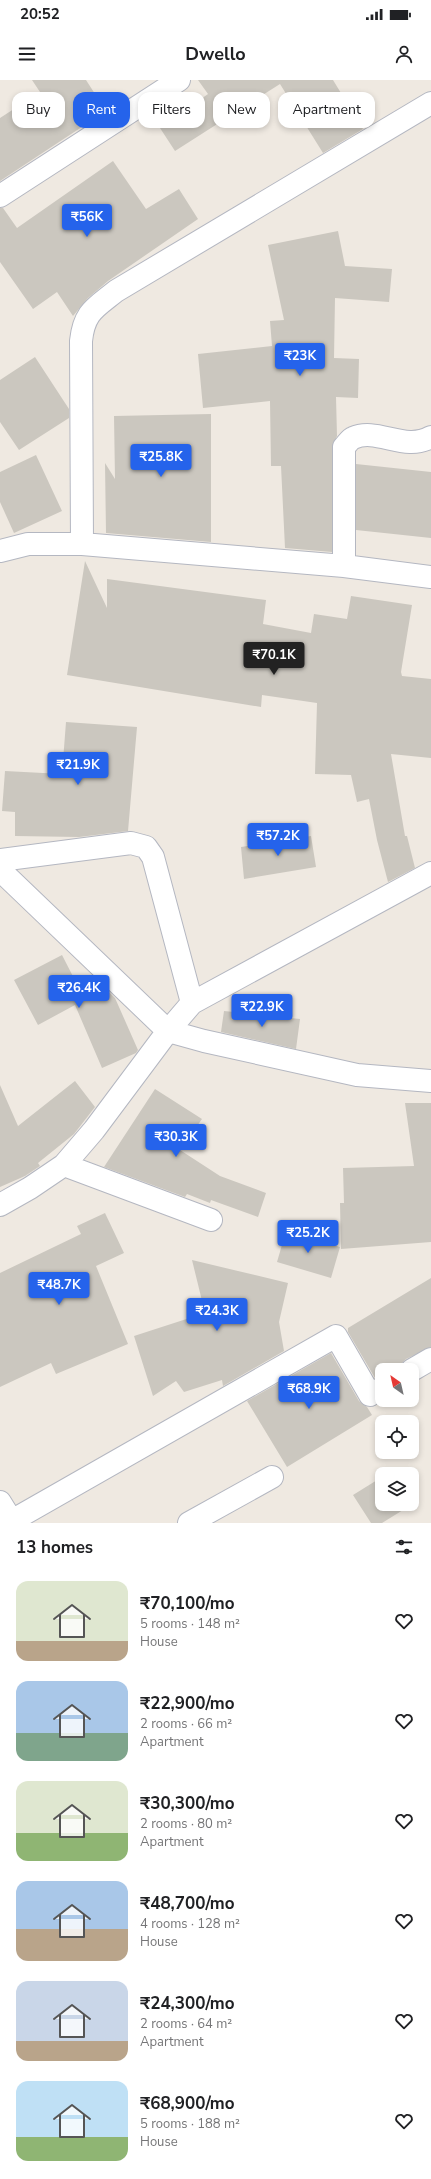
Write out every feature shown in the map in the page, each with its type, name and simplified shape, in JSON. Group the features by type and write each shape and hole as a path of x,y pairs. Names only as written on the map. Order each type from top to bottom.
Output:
{"street":[{"path":"0,196 179,80"},
{"path":"82,544 81,341 83,323 92,311 116,291 431,103"},
{"path":"344,566 344,447 353,438 368,436 411,443 423,442 431,437"},
{"path":"0,551 28,544 82,544 344,566 431,576"},
{"path":"0,860 131,843 146,847 153,857 192,1003"},
{"path":"0,870 168,1031 204,1041 357,1075 431,1081"},
{"path":"0,1206 64,1165 94,1130 168,1031 192,1003 431,873"},
{"path":"64,1165 211,1220"},
{"path":"0,1502 11,1522 336,1336 370,1395 375,1392"},
{"path":"419,1366 431,1359"},
{"path":"189,1523 272,1477"}],"building":[{"path":"32,80 86,80 94,92 73,92 73,128 80,128 0,181 0,118 12,110 12,128 65,128 65,92 40,92"},
{"path":"198,80 333,80 340,92 285,92 280,84 267,92 213,92 213,127 175,151 160,128 205,128 205,96 208,94"},
{"path":"307,128 362,128 363,129 323,153"},
{"path":"113,161 146,209 179,189 198,219 108,281 88,298 73,316 57,292 33,309 0,262 0,208 3,208 17,228"},
{"path":"338,231 345,266 392,269 389,302 335,298 334,358 359,359 358,398 336,397 337,436 332,447 332,552 285,548 281,466 271,466 270,401 203,408 198,354 272,346 270,321 284,320 268,245"},
{"path":"35,357 69,409 69,418 19,450 0,422 0,380"},
{"path":"211,414 211,542 106,533 105,463 115,479 114,416"},
{"path":"36,455 62,511 14,533 0,502 0,472"},
{"path":"356,464 431,472 431,538 356,530"},
{"path":"85,561 107,608 107,579 266,600 263,624 311,633 314,614 347,619 351,596 412,605 401,672 402,676 431,679 431,758 391,754 405,836 407,836 415,868 388,882 377,840 369,799 357,802 351,775 315,774 317,703 262,695 261,707 67,675"},
{"path":"66,722 137,727 128,831 79,837 15,836 15,812 2,811 5,771 62,774"},
{"path":"311,836 316,867 244,879 241,847"},
{"path":"62,955 82,994 102,985 115,998 138,1050 136,1053 102,1068 75,1005 38,1025 14,980"},
{"path":"224,1011 300,1019 296,1049 221,1032"},
{"path":"75,1081 95,1107 74,1134 38,1163 40,1166 25,1176 0,1187 0,1085 18,1126"},
{"path":"155,1089 202,1119 180,1150 220,1176 266,1193 258,1217 211,1200 210,1203 187,1194 185,1197 104,1167"},
{"path":"405,1103 431,1103 431,1242 341,1249 340,1203 344,1203 343,1168 414,1166"},
{"path":"105,1213 124,1253 96,1266 128,1344 56,1374 51,1363 0,1387 0,1273 81,1234 77,1226"},
{"path":"286,1231 340,1247 331,1278 277,1262"},
{"path":"192,1260 288,1283 279,1322 284,1351 223,1386 222,1380 184,1392 176,1381 153,1396 134,1336 205,1313"},
{"path":"431,1278 431,1347 406,1359 402,1363 375,1363 375,1378 348,1332 348,1328"},
{"path":"331,1353 359,1401 367,1407 372,1415 287,1467 247,1401"},
{"path":"375,1481 375,1511 401,1511 382,1523 371,1523 353,1495"}]}
